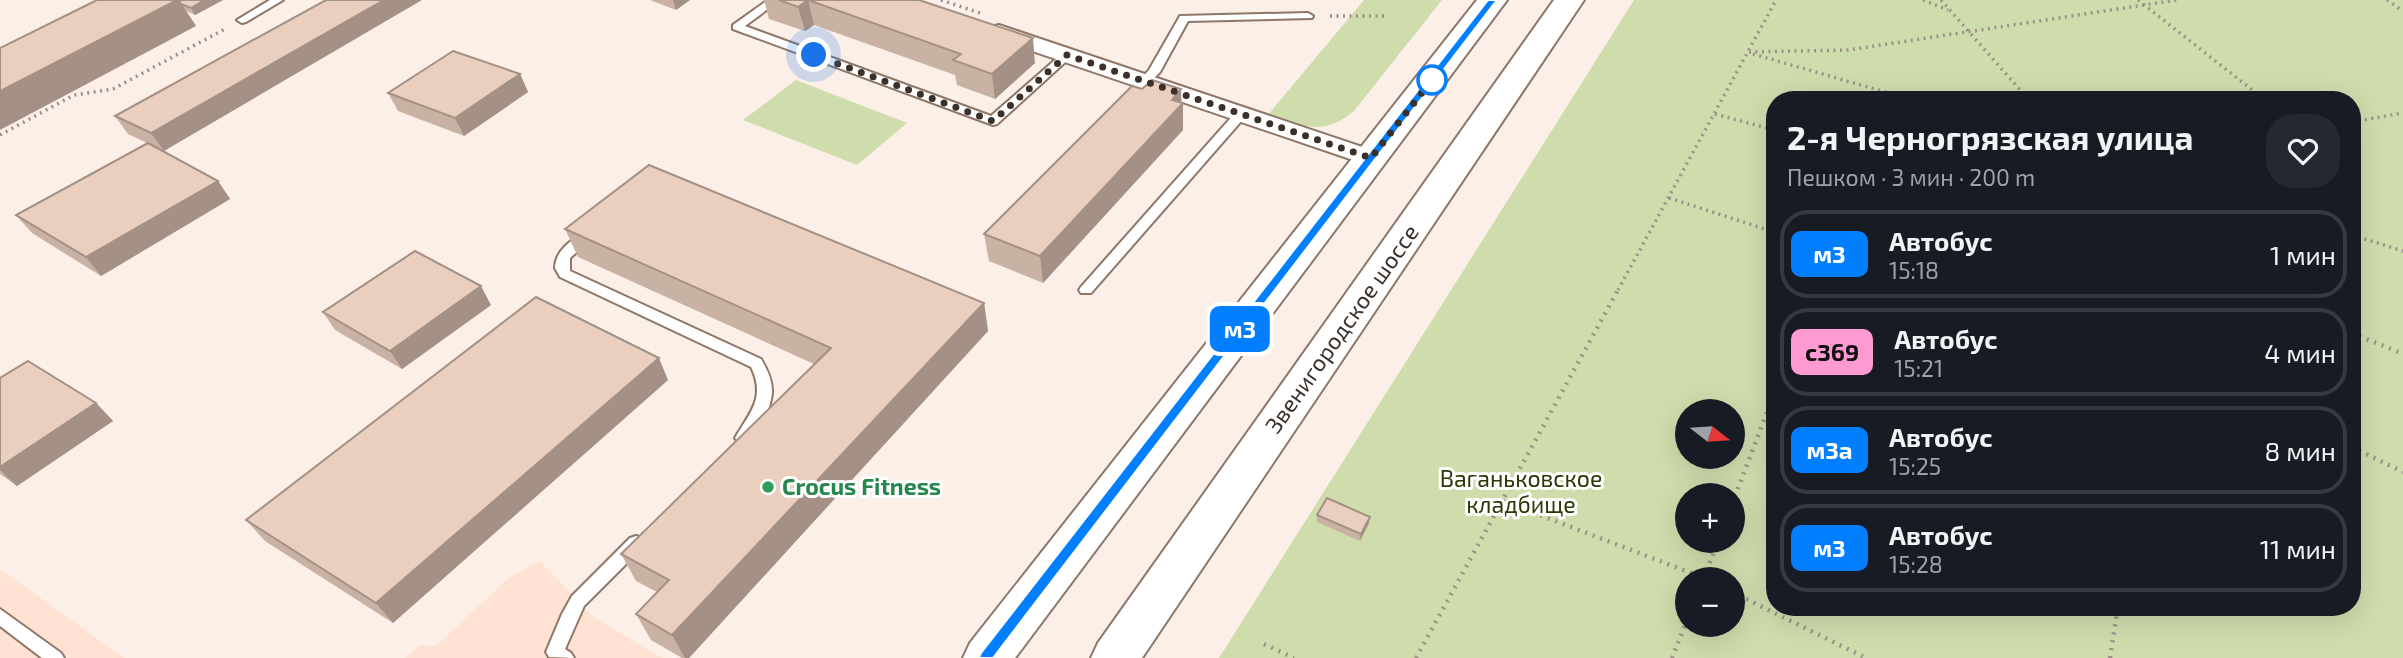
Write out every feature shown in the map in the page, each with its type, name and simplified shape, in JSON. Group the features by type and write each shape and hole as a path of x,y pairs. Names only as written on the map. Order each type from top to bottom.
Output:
{"main road":[{"path":"988,658 1492,0"},
{"name":"Звенигородское шоссе","path":"1115,658 1569,0"}],"street":[{"path":"980,25 1371,158"}],"lane":[{"path":"242,20 278,0"},
{"path":"775,0 737,27 993,121 1067,55"},
{"path":"1144,82 1154,72 1184,18 1308,16"},
{"path":"1086,290 1240,115"},
{"path":"599,228 567,252 560,268 565,274 756,363 763,375 766,392 762,412 734,447"},
{"path":"557,656 569,614 578,601 646,533"},
{"path":"0,616 55,658"}],"path":[{"path":"1416,658 1776,0"},
{"path":"1923,0 1952,12"},
{"path":"1941,0 2021,91"},
{"path":"2138,0 2253,91"},
{"path":"1748,52 1848,50 2177,0"},
{"path":"2387,0 2403,11"},
{"path":"1308,16 1387,16"},
{"path":"0,135 74,95 113,89 223,30"},
{"path":"1748,52 1882,91"},
{"path":"2361,120 2403,113"},
{"path":"1714,114 1766,128"},
{"path":"1669,198 1766,229"},
{"path":"2361,238 2403,251"},
{"path":"2361,336 2403,354"},
{"path":"1740,483 1766,415"},
{"path":"2361,451 2403,472"},
{"path":"1503,501 1675,567"},
{"path":"1745,598 1766,609"},
{"path":"1781,616 1866,658"},
{"path":"2110,658 2117,616"},
{"path":"1672,658 1680,637"},
{"path":"1264,644 1294,658"}],"shaded area":[{"path":"540,561 593,617 662,658 405,658 420,645 436,646 510,577"},
{"path":"0,569 124,658 0,658"}],"green space":[{"path":"1364,0 1442,0 1354,111 1343,119 1322,127 1312,127 1268,115"},
{"name":"Ваганьковское кладбище","path":"1634,0 2403,0 2403,658 1219,658"},
{"path":"796,80 907,123 857,165 743,120"}],"building":[{"path":"97,0 177,0 0,91 0,48"},
{"path":"179,0 205,0 191,8 181,4"},
{"path":"326,0 384,0 151,133 115,116"},
{"path":"779,0 808,0 798,7"},
{"path":"808,0 919,0 1033,38 992,74 953,60 961,54"},
{"path":"453,51 520,74 455,118 388,93"},
{"path":"1152,80 1181,89 1172,100 1183,103 1040,256 984,234 1132,86 1142,89"},
{"path":"148,143 218,181 86,257 16,215"},
{"path":"649,165 984,303 672,635 636,614 669,580 621,554 831,348 565,229"},
{"path":"415,251 481,286 390,351 323,312"},
{"path":"536,297 659,358 376,603 246,520"},
{"path":"28,361 96,403 0,467 0,378"},
{"path":"1327,498 1370,517 1361,534 1317,515"}],"bus line":[{"name":"м3","path":"987,658 1492,0"}],"place":[{"name":"Crocus Fitness","path":"768,487"}],"route":[{"path":"814,55 993,121 1067,55 1371,158 1438,72 1432,80"}]}
